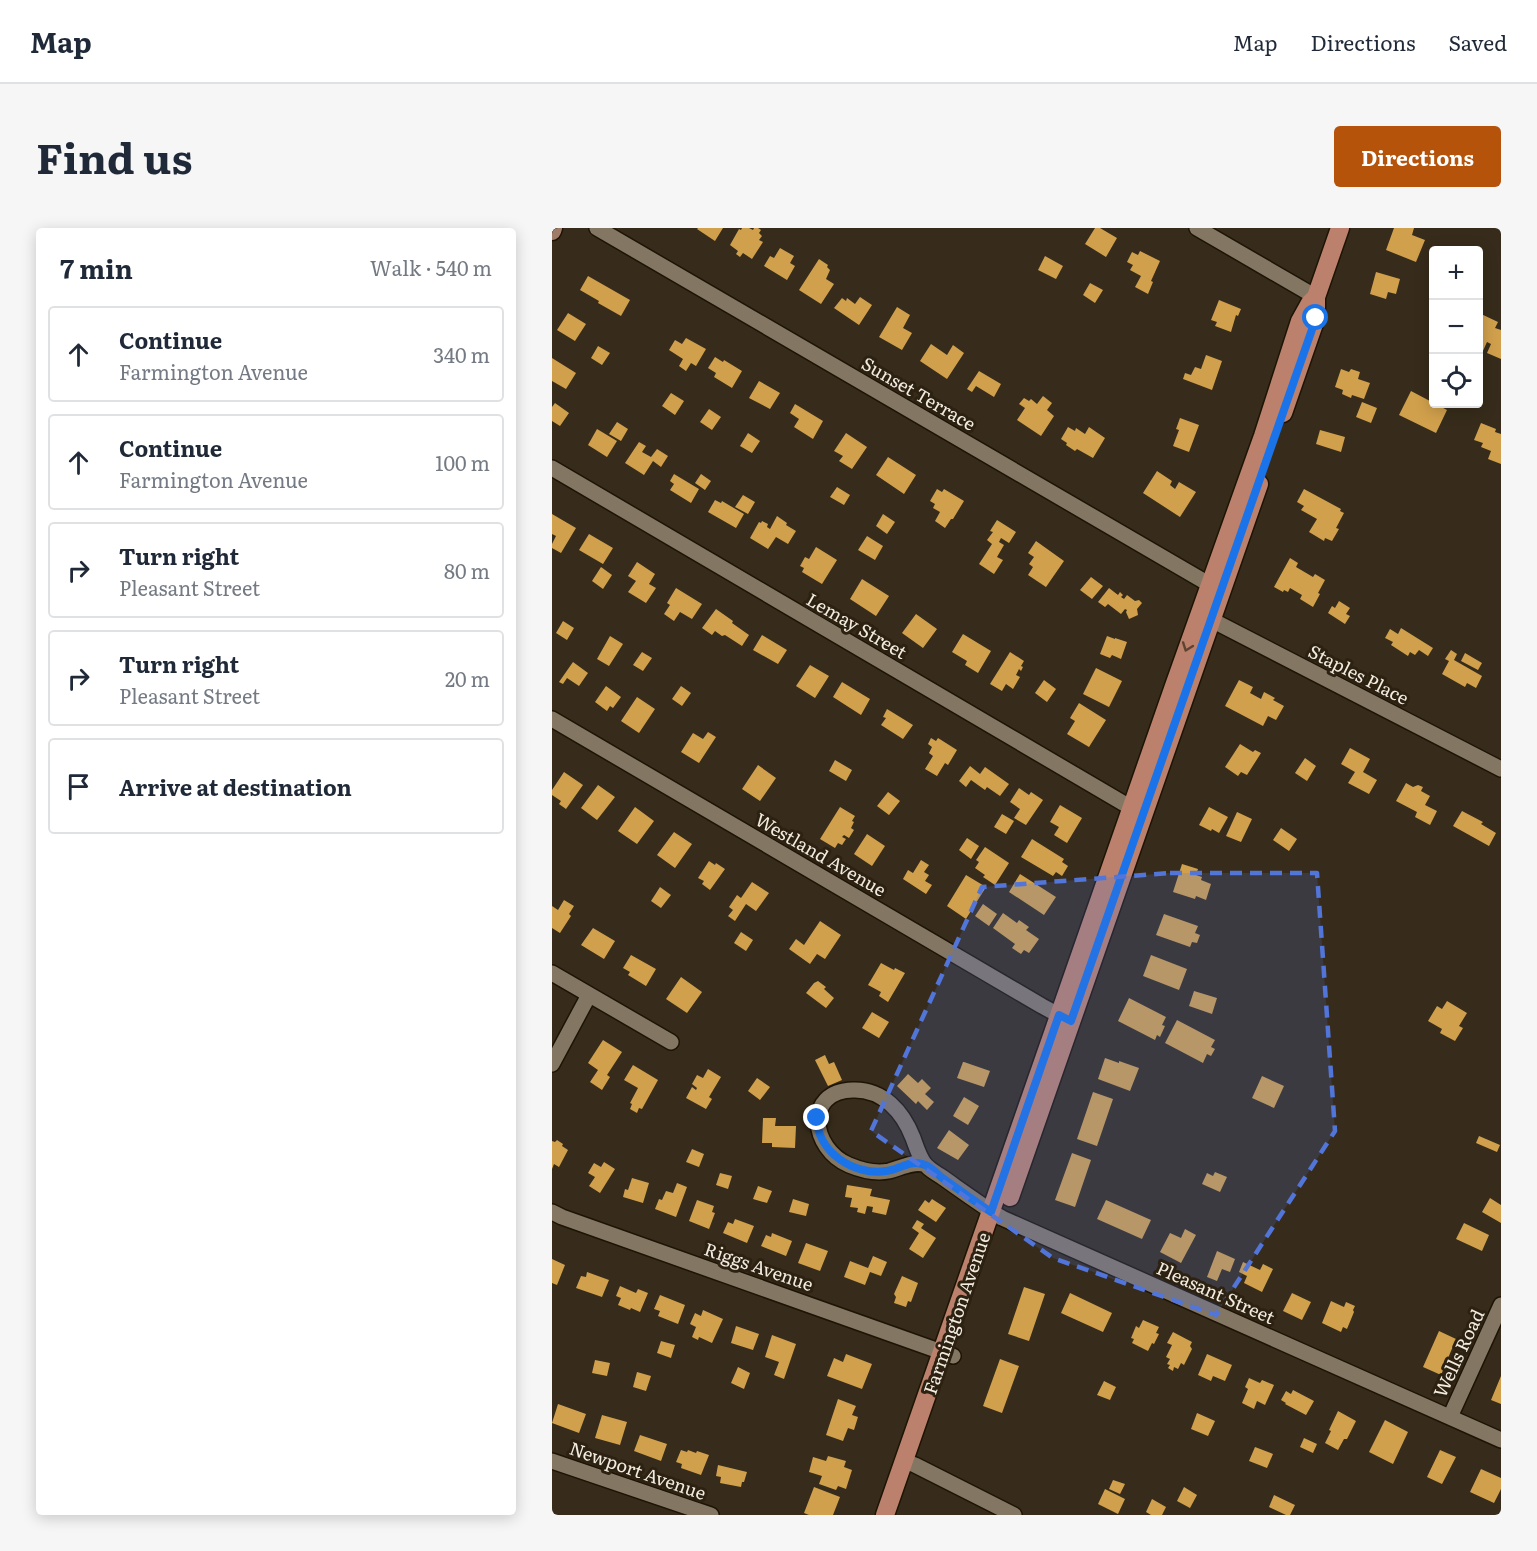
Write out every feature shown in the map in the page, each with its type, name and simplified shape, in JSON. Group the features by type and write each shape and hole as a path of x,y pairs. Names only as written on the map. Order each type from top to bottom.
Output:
{"main road":[{"name":"Farmington Avenue","path":"898,1515 910,1463 1215,588 1300,321 1316,297 1340,228"},
{"name":"Farmington Avenue","path":"885,1515 910,1463"}],"street":[{"name":"Sunset Terrace","path":"597,228 1215,588"},
{"path":"1197,228 1316,297"},
{"name":"Lemay Street","path":"552,468 1137,812"},
{"name":"Staples Place","path":"1205,616 1501,769"},
{"name":"Westland Avenue","path":"552,719 1065,1018"},
{"path":"552,973 671,1042"},
{"path":"552,1065 588,995"},
{"path":"849,1090 868,1092 884,1099 897,1109 906,1123 924,1164 907,1164 887,1171 874,1172 842,1161 831,1152 818,1131 817,1118 822,1106 830,1096 849,1090"},
{"name":"Pleasant Street","path":"924,1164 997,1215 1501,1440"},
{"name":"Riggs Avenue","path":"552,1212 948,1354"},
{"name":"Wells Road","path":"1450,1417 1501,1305"},
{"name":"Newport Avenue","path":"552,1461 711,1515"},
{"path":"910,1463 1014,1515"}],"highlighted area":[{"path":"1170,873 1317,873 1335,1131 1216,1315 1053,1258 871,1131 982,887"}],"building":[{"path":"698,228 723,228 715,241"},
{"path":"1095,228 1100,228 1117,238 1106,257 1085,244"},
{"path":"1394,228 1414,228 1412,235 1425,240 1416,262 1386,250"},
{"path":"739,229 761,230 759,233 762,236 759,240 763,242 752,259 743,253 740,257 736,254 738,251 730,245"},
{"path":"780,248 794,256 790,263 795,266 787,280 764,266 770,256 774,258"},
{"path":"1140,251 1160,261 1148,294 1135,287 1141,276 1130,270 1133,265 1127,262 1132,252 1138,255"},
{"path":"1045,256 1063,266 1056,279 1038,270"},
{"path":"819,259 828,265 830,270 826,279 834,284 821,304 799,290"},
{"path":"1376,272 1400,279 1396,294 1388,292 1386,299 1370,294"},
{"path":"588,276 630,300 621,316 580,290"},
{"path":"1090,283 1103,290 1095,303 1083,295"},
{"path":"860,297 872,305 859,325 834,308 842,298 846,301 847,298 855,304"},
{"path":"1219,300 1241,309 1238,316 1236,315 1231,332 1215,326 1217,322 1211,320"},
{"path":"897,307 910,315 903,328 912,333 902,350 879,337"},
{"path":"568,313 586,324 575,341 557,330"},
{"path":"1483,315 1498,322 1495,328 1501,330 1501,359 1487,353 1491,344 1487,342 1483,351"},
{"path":"686,338 706,349 696,366 691,363 686,371 679,366 683,359 669,350 675,340 682,344"},
{"path":"931,344 947,355 953,345 964,353 947,379 920,361"},
{"path":"598,346 610,353 602,365 591,358"},
{"path":"1206,355 1222,361 1212,390 1183,379 1185,373 1191,375 1195,367 1201,369"},
{"path":"715,357 742,371 732,388 714,377 716,373 708,368"},
{"path":"552,358 576,373 566,389 552,381"},
{"path":"1341,369 1360,372 1358,379 1370,383 1364,399 1352,395 1351,398 1342,394 1343,390 1335,387"},
{"path":"979,371 1001,384 994,397 976,386 972,392 967,389"},
{"path":"759,381 780,393 770,409 749,398"},
{"path":"1411,391 1429,400 1429,408 1447,410 1436,433 1399,415"},
{"path":"671,393 684,401 675,415 662,406"},
{"path":"1043,396 1052,403 1047,410 1054,416 1041,436 1017,420 1025,408 1019,404 1024,398 1029,401 1031,399 1037,404"},
{"path":"1362,402 1377,408 1371,423 1356,417"},
{"path":"555,403 569,413 560,426 552,421 552,407"},
{"path":"795,404 823,421 813,439 794,427 799,419 790,413"},
{"path":"709,409 721,417 712,430 700,422"},
{"path":"1180,418 1199,425 1189,452 1173,446 1179,430 1176,429"},
{"path":"617,422 628,429 621,441 609,434"},
{"path":"1481,423 1496,429 1495,432 1501,434 1501,464 1488,459 1491,451 1481,447 1483,443 1474,440"},
{"path":"1068,427 1075,431 1076,428 1085,434 1089,427 1105,438 1093,458 1077,449 1075,451 1061,439"},
{"path":"597,429 617,441 607,457 588,445"},
{"path":"1320,430 1345,437 1341,452 1316,444"},
{"path":"748,433 760,441 752,453 740,446"},
{"path":"846,433 867,447 852,469 839,461 843,456 834,451"},
{"path":"639,442 646,446 642,452 651,457 657,449 668,456 661,467 653,461 644,475 625,463"},
{"path":"888,457 916,475 904,494 876,475"},
{"path":"1157,471 1172,481 1170,485 1175,489 1179,482 1196,492 1180,517 1143,493"},
{"path":"674,474 699,489 691,503 670,490 674,484 670,481"},
{"path":"701,474 711,481 705,490 695,483"},
{"path":"837,487 850,495 844,505 830,497"},
{"path":"937,489 942,492 944,489 964,501 945,528 935,521 940,512 933,508 935,504 930,501"},
{"path":"1304,489 1341,509 1340,511 1344,513 1332,541 1325,538 1324,541 1309,532 1317,519 1301,510 1304,506 1297,502"},
{"path":"743,495 755,502 748,514 735,507"},
{"path":"715,500 721,503 722,501 744,514 736,528 708,512"},
{"path":"552,514 576,528 561,553 552,548 556,536 552,534"},
{"path":"883,514 895,522 887,534 876,526"},
{"path":"777,516 796,531 788,544 776,537 768,549 750,538 759,522 768,524 767,527 770,529"},
{"path":"997,520 1016,532 1009,543 1001,538 999,542 1004,545 997,557 1003,560 994,574 979,564 992,544 987,540"},
{"path":"589,534 613,548 603,564 579,550"},
{"path":"867,536 883,546 875,560 858,550"},
{"path":"1036,541 1064,561 1046,587 1028,575 1033,567 1029,564 1034,557 1028,553"},
{"path":"816,547 837,560 822,584 802,572 804,568 800,566 805,557 809,559"},
{"path":"1290,558 1298,563 1296,567 1313,577 1315,574 1325,580 1313,607 1300,599 1302,595 1290,588 1288,592 1284,590 1283,592 1274,587"},
{"path":"637,562 655,574 649,584 656,588 646,603 628,592 636,581 628,576"},
{"path":"601,567 612,575 603,589 592,581"},
{"path":"1091,577 1103,586 1092,599 1080,590"},
{"path":"862,579 889,596 876,616 850,599"},
{"path":"676,588 702,604 692,619 680,612 674,621 664,614 670,605 667,603"},
{"path":"1109,588 1118,595 1120,592 1124,599 1127,595 1135,601 1139,600 1142,603 1137,609 1138,615 1129,619 1127,610 1125,609 1121,614 1108,604 1105,607 1098,602"},
{"path":"1339,601 1350,608 1346,614 1350,616 1345,624 1328,613"},
{"path":"716,609 749,635 742,646 725,635 722,636 715,631 712,635 702,628"},
{"path":"916,614 937,629 923,648 902,633"},
{"path":"563,621 574,628 567,640 556,633"},
{"path":"1401,628 1433,648 1428,656 1419,650 1415,655 1410,652 1408,656 1391,645 1393,642 1385,638 1390,629 1398,634"},
{"path":"963,634 991,651 978,673 965,665 967,661 952,652"},
{"path":"762,635 787,650 778,664 753,650"},
{"path":"610,636 623,644 609,666 597,659"},
{"path":"1107,636 1127,642 1121,659 1112,655 1110,658 1100,654"},
{"path":"1451,650 1457,654 1454,660 1482,676 1476,688 1467,683 1465,687 1442,674 1449,661 1445,659"},
{"path":"642,652 652,658 643,671 633,665"},
{"path":"1010,652 1024,661 1021,666 1023,667 1016,675 1020,677 1013,689 1006,684 1002,691 990,684"},
{"path":"1465,653 1482,663 1478,670 1461,661"},
{"path":"573,662 588,673 579,686 567,678 563,684 559,682"},
{"path":"810,665 829,676 815,698 796,686"},
{"path":"1096,668 1122,681 1109,707 1083,694"},
{"path":"1044,680 1056,689 1047,702 1035,693"},
{"path":"1239,680 1253,687 1250,693 1261,699 1264,692 1284,706 1276,720 1268,716 1263,726 1225,706"},
{"path":"842,682 870,699 861,715 833,697"},
{"path":"606,686 621,697 613,708 610,706 607,711 595,702"},
{"path":"681,686 691,693 682,706 672,699"},
{"path":"637,697 655,709 639,733 621,721"},
{"path":"1079,703 1106,720 1089,747 1067,734 1075,721 1070,718"},
{"path":"887,709 913,725 903,739 881,725 886,718 883,717"},
{"path":"708,732 716,737 699,763 681,752 693,733 703,739"},
{"path":"931,738 936,741 938,738 957,750 948,765 945,763 937,776 925,769 933,756 929,753 932,747 928,744"},
{"path":"1240,744 1253,752 1255,750 1261,753 1247,775 1241,772 1238,776 1225,767"},
{"path":"1350,748 1370,759 1363,772 1377,780 1369,794 1348,783 1355,772 1341,764"},
{"path":"1305,758 1316,766 1307,781 1295,773"},
{"path":"835,760 852,770 846,781 829,771"},
{"path":"758,765 776,778 760,801 742,789"},
{"path":"970,766 980,774 985,767 1009,784 1000,796 987,787 985,790 971,780 966,787 959,781"},
{"path":"564,772 583,785 566,809 559,804 561,801 552,795 552,790"},
{"path":"1406,783 1413,787 1418,785 1423,787 1421,791 1430,796 1425,805 1437,811 1430,825 1415,817 1417,812 1396,801"},
{"path":"598,785 615,797 597,820 581,808"},
{"path":"1019,788 1043,800 1026,825 1014,818 1020,809 1010,802"},
{"path":"888,792 900,801 889,815 877,806"},
{"path":"1060,805 1082,818 1067,843 1054,835 1059,827 1050,822"},
{"path":"635,807 654,821 637,844 618,831"},
{"path":"840,807 855,816 851,828 854,830 849,838 844,835 842,837 846,839 842,845 838,843 835,848 820,839"},
{"path":"1209,807 1228,817 1219,833 1199,825"},
{"path":"1462,811 1483,822 1481,824 1496,833 1489,846 1453,826"},
{"path":"1237,812 1252,819 1241,842 1226,836"},
{"path":"1002,814 1014,821 1006,834 994,827"},
{"path":"1281,828 1297,839 1289,851 1273,840"},
{"path":"674,832 692,844 675,868 657,855"},
{"path":"867,834 885,846 872,866 854,854"},
{"path":"967,838 979,846 971,859 959,850"},
{"path":"1032,839 1064,859 1062,862 1068,866 1062,876 1056,872 1053,876 1021,857"},
{"path":"985,847 1009,863 995,885 975,868 979,862 976,860"},
{"path":"921,860 929,865 924,872 929,875 925,881 932,885 926,894 903,879 908,870 913,873"},
{"path":"709,861 725,869 710,890 702,884 704,881 698,878"},
{"path":"1182,864 1198,869 1196,875 1211,884 1206,900 1173,892"},
{"path":"1020,874 1056,897 1044,915 1009,892"},
{"path":"966,875 986,887 966,919 947,906"},
{"path":"752,882 769,893 756,911 746,904 735,921 728,916 733,910 729,907 737,895 741,898"},
{"path":"660,887 671,895 661,908 651,901"},
{"path":"564,900 574,906 569,914 571,916 560,933 552,928 552,906 558,910"},
{"path":"983,904 997,914 989,926 975,916"},
{"path":"1003,913 1017,923 1019,920 1029,927 1026,930 1039,939 1029,953 1024,950 1021,954 1012,948 1015,944 993,928"},
{"path":"1164,914 1198,926 1195,933 1200,935 1197,943 1192,942 1190,947 1156,935"},
{"path":"820,921 841,935 825,959 817,954 810,964 789,949 796,939 804,945"},
{"path":"593,928 615,941 604,959 581,945"},
{"path":"741,932 753,940 746,951 734,943"},
{"path":"631,955 656,969 646,986 628,975 630,972 623,968"},
{"path":"1151,955 1187,969 1179,990 1143,976"},
{"path":"881,963 905,973 888,1002 879,996 881,992 868,985"},
{"path":"681,977 702,992 687,1013 666,999"},
{"path":"818,981 834,998 826,1008 806,993"},
{"path":"1194,991 1217,998 1212,1014 1189,1006"},
{"path":"1129,998 1166,1017 1160,1037 1157,1035 1155,1040 1118,1021"},
{"path":"1447,1001 1467,1013 1459,1026 1463,1028 1455,1041 1440,1033 1442,1029 1428,1021 1437,1006 1442,1009"},
{"path":"872,1012 889,1022 879,1038 862,1028"},
{"path":"1177,1020 1215,1040 1211,1047 1215,1049 1211,1056 1207,1054 1203,1063 1165,1043"},
{"path":"603,1040 622,1052 607,1075 610,1077 602,1090 590,1082 598,1070 588,1063"},
{"path":"825,1055 829,1064 834,1062 842,1080 828,1086 815,1060"},
{"path":"1105,1058 1139,1068 1130,1091 1098,1079"},
{"path":"963,1062 990,1071 984,1087 957,1078"},
{"path":"633,1065 658,1080 642,1109 639,1108 637,1113 630,1109 632,1104 630,1103 638,1088 624,1080"},
{"path":"708,1069 721,1077 709,1097 712,1099 706,1109 686,1098 692,1087 696,1090 697,1088 692,1084 697,1075 703,1078"},
{"path":"908,1074 918,1083 922,1079 931,1088 925,1094 934,1102 927,1110 918,1101 916,1104 897,1086"},
{"path":"1262,1076 1284,1086 1274,1108 1252,1098"},
{"path":"757,1078 770,1087 760,1100 748,1091"},
{"path":"1093,1092 1113,1099 1097,1146 1077,1139"},
{"path":"964,1097 979,1106 968,1125 953,1116"},
{"path":"763,1118 776,1118 775,1126 796,1126 795,1148 772,1147 772,1143 762,1143"},
{"path":"949,1130 969,1145 958,1160 937,1148"},
{"path":"1479,1136 1500,1145 1497,1152 1476,1143"},
{"path":"557,1140 568,1150 559,1167 554,1164 552,1169 552,1141"},
{"path":"692,1149 704,1154 699,1167 686,1162"},
{"path":"1072,1153 1091,1160 1075,1207 1055,1200"},
{"path":"604,1162 615,1169 600,1193 589,1186 595,1177 588,1173 594,1163 601,1167"},
{"path":"1215,1172 1227,1177 1220,1192 1202,1184 1207,1173 1213,1176"},
{"path":"720,1173 732,1176 728,1189 716,1185"},
{"path":"632,1178 649,1183 643,1203 623,1197"},
{"path":"677,1183 687,1187 676,1217 655,1209 659,1199 662,1200 666,1191 673,1193"},
{"path":"847,1185 872,1189 870,1196 890,1200 886,1215 872,1212 873,1207 867,1206 865,1214 857,1212 858,1208 850,1207 852,1198 845,1197"},
{"path":"758,1186 772,1191 767,1203 753,1199"},
{"path":"1490,1198 1501,1205 1501,1223 1482,1212"},
{"path":"793,1199 809,1204 806,1216 789,1212"},
{"path":"932,1199 946,1208 936,1222 918,1210 925,1200 929,1203"},
{"path":"697,1200 714,1206 712,1212 715,1213 709,1229 689,1221"},
{"path":"1106,1200 1151,1220 1142,1239 1097,1219"},
{"path":"735,1219 754,1226 747,1243 723,1233 728,1222 733,1224"},
{"path":"917,1220 924,1224 921,1228 936,1238 923,1258 909,1249 919,1233 912,1228"},
{"path":"1464,1223 1489,1235 1482,1251 1456,1239"},
{"path":"1185,1229 1196,1235 1181,1263 1160,1252 1170,1233 1181,1238"},
{"path":"772,1233 792,1241 786,1256 761,1246 766,1235 771,1237"},
{"path":"806,1243 828,1251 820,1271 798,1263"},
{"path":"1217,1251 1235,1259 1230,1272 1222,1269 1217,1281 1207,1277"},
{"path":"873,1256 887,1262 881,1276 870,1272 865,1285 844,1277 850,1261 868,1268"},
{"path":"552,1259 565,1265 557,1285 552,1283"},
{"path":"1243,1262 1260,1270 1263,1264 1273,1269 1262,1292 1244,1283 1247,1276 1239,1272"},
{"path":"587,1272 609,1280 602,1297 576,1288 581,1276 586,1277"},
{"path":"902,1276 918,1283 911,1302 908,1301 906,1307 894,1303 896,1297 894,1294"},
{"path":"620,1286 636,1293 638,1289 648,1293 640,1312 618,1305 621,1298 616,1296"},
{"path":"1024,1287 1045,1294 1029,1341 1008,1334"},
{"path":"1070,1293 1112,1313 1103,1332 1061,1313"},
{"path":"1292,1293 1311,1302 1302,1320 1283,1311"},
{"path":"660,1295 685,1305 678,1324 658,1316 660,1311 654,1309"},
{"path":"1331,1301 1344,1307 1346,1302 1355,1306 1347,1329 1343,1327 1341,1332 1322,1323"},
{"path":"703,1310 723,1319 712,1343 699,1337 698,1340 692,1337 696,1327 690,1324 695,1313 701,1316"},
{"path":"1143,1320 1159,1327 1156,1333 1159,1334 1148,1351 1132,1343 1134,1339 1131,1338 1136,1326 1139,1328"},
{"path":"736,1326 759,1334 753,1350 731,1343"},
{"path":"1439,1331 1456,1339 1441,1375 1423,1367"},
{"path":"1173,1332 1192,1342 1190,1346 1192,1349 1184,1365 1181,1363 1178,1369 1174,1367 1173,1371 1168,1368 1170,1365 1167,1364 1170,1359 1166,1357 1172,1345 1167,1343"},
{"path":"772,1335 796,1344 784,1379 774,1375 779,1362 765,1357"},
{"path":"661,1341 675,1345 671,1358 657,1353"},
{"path":"846,1354 872,1364 862,1389 827,1376 834,1358 843,1362"},
{"path":"1207,1354 1232,1365 1225,1381 1213,1376 1211,1381 1198,1375"},
{"path":"1000,1359 1019,1366 1002,1413 983,1406"},
{"path":"595,1360 610,1363 607,1376 592,1373"},
{"path":"738,1367 750,1373 744,1389 731,1383"},
{"path":"637,1372 651,1376 646,1391 633,1387"},
{"path":"1501,1376 1501,1404 1491,1400"},
{"path":"1249,1378 1260,1383 1262,1380 1274,1385 1265,1405 1257,1401 1254,1409 1242,1403 1248,1389 1245,1387"},
{"path":"1104,1381 1116,1387 1110,1400 1097,1395"},
{"path":"1293,1390 1314,1401 1306,1415 1281,1400 1286,1391 1291,1394"},
{"path":"838,1399 856,1406 852,1415 858,1417 854,1430 848,1428 843,1441 826,1435"},
{"path":"558,1404 586,1414 579,1433 552,1423"},
{"path":"1338,1411 1356,1421 1347,1439 1344,1439 1338,1450 1325,1443"},
{"path":"1197,1413 1215,1421 1208,1436 1191,1429"},
{"path":"602,1415 627,1422 620,1445 595,1438"},
{"path":"1385,1420 1408,1432 1393,1464 1369,1452"},
{"path":"640,1435 667,1444 661,1461 634,1451"},
{"path":"1304,1438 1317,1444 1313,1453 1300,1447"},
{"path":"1255,1447 1273,1454 1267,1468 1249,1461"},
{"path":"681,1450 696,1453 697,1451 709,1455 701,1475 681,1468 682,1464 676,1462"},
{"path":"1440,1450 1456,1457 1442,1484 1427,1477"},
{"path":"828,1456 846,1461 844,1467 852,1470 846,1489 838,1486 836,1490 819,1484 822,1476 809,1472 813,1457 826,1461"},
{"path":"718,1465 747,1472 741,1487 720,1483 721,1477 716,1476"},
{"path":"1481,1469 1501,1478 1501,1489 1494,1503 1470,1492"},
{"path":"1113,1480 1125,1484 1120,1494 1109,1489"},
{"path":"814,1487 840,1497 833,1515 804,1513"},
{"path":"1184,1487 1197,1495 1190,1508 1177,1501"},
{"path":"1105,1489 1125,1499 1118,1514 1098,1504"},
{"path":"1274,1495 1295,1505 1290,1515 1269,1507"},
{"path":"1152,1499 1166,1507 1162,1515 1151,1515 1146,1512"}],"route":[{"path":"817,1118 818,1131 822,1139 835,1157 842,1161 874,1172 887,1171 907,1164 924,1164 991,1212 1059,1015 1071,1021 1316,318"}]}
